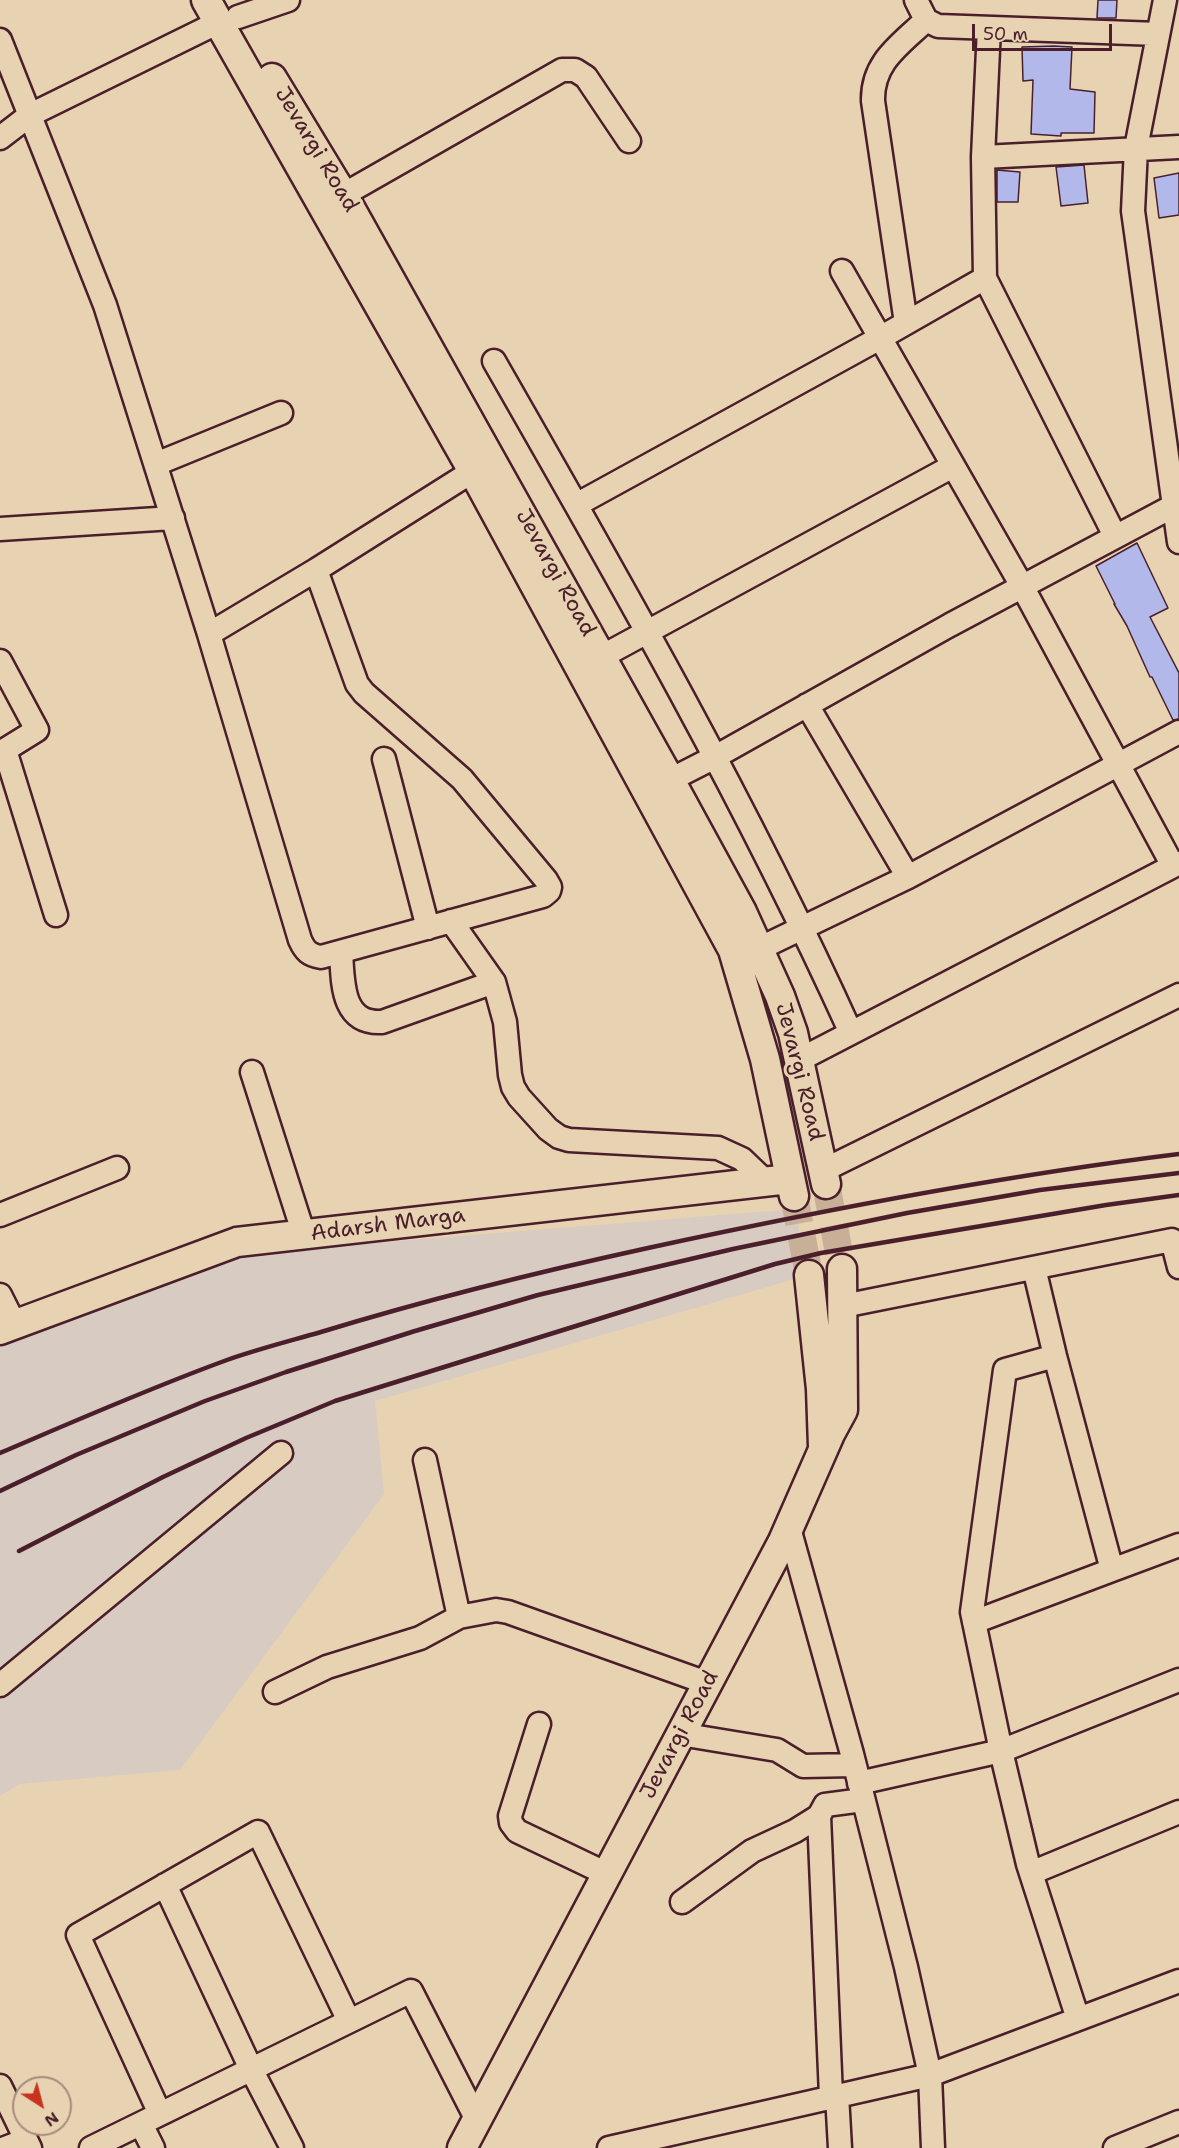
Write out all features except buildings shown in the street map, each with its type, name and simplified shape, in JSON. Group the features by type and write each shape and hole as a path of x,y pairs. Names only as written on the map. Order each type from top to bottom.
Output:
{"main road":[{"name":"Jevargi Road","path":"223,10 261,59 343,195 728,886 748,954 780,996 793,1033 825,1177"},
{"path":"223,10 733,950 748,954 783,1185"},
{"name":"Adarsh Marga","path":"7,1328 237,1242 783,1185"},
{"name":"Jevargi Road","path":"462,2148 789,1528 843,1410 842,1269"},
{"path":"809,1275 821,1389 823,1452"}],"street":[{"path":"0,138 30,115 223,10 288,0"},
{"path":"916,0 926,20 938,26 1158,34"},
{"path":"1165,0 1136,148 1133,211 1176,504 1179,542"},
{"path":"906,323 873,101 873,86 877,72 886,59 926,20"},
{"path":"989,28 983,157 985,278 1115,536"},
{"path":"0,40 105,305 209,634 304,950 311,956 321,957 537,898 549,891 550,887 538,869 462,778 364,693 357,684 316,570"},
{"path":"343,195 562,70 575,70 586,77 629,141"},
{"path":"983,157 1179,147"},
{"path":"799,1060 1176,865 1117,765 1022,586 842,272"},
{"path":"576,505 985,278"},
{"path":"494,361 649,632 803,927 851,1033"},
{"path":"156,464 281,413"},
{"path":"601,657 953,466"},
{"path":"209,634 473,471"},
{"path":"670,780 1176,504"},
{"path":"0,529 173,518"},
{"path":"0,661 37,730 3,752 56,915"},
{"path":"807,705 908,877"},
{"path":"748,954 908,877 1179,732"},
{"path":"384,759 428,928"},
{"path":"451,921 494,982 505,1022 513,1087 548,1129 559,1137 569,1140 718,1148 742,1159 783,1185"},
{"path":"341,952 348,1003 358,1017 369,1023 382,1022 494,982"},
{"path":"825,1177 1179,995"},
{"path":"252,1072 304,1235"},
{"path":"0,1215 117,1168"},
{"path":"843,1306 1176,1240 1179,1267"},
{"path":"1034,1268 1112,1570"},
{"path":"0,1295 7,1328"},
{"path":"1055,1356 1005,1370 972,1612 1000,1751 1031,1873 1078,2019"},
{"path":"0,1685 281,1453"},
{"path":"425,1460 459,1617"},
{"path":"789,1528 859,1783 906,1967 930,2075 933,2148"},
{"path":"974,1622 1179,1545"},
{"path":"275,1692 327,1667 420,1638 459,1617 496,1610 508,1612 707,1683"},
{"path":"682,1902 752,1851 795,1831 819,1816 825,1805 859,1783 1000,1751 1179,1680"},
{"path":"540,1724 510,1816 511,1823 517,1831 607,1874"},
{"path":"680,1734 777,1750 803,1766 859,1783"},
{"path":"1031,1873 1179,1812"},
{"path":"819,1816 834,2096 840,2148"},
{"path":"153,2148 150,2119 78,1935 258,1832 349,2021"},
{"path":"165,1886 251,2070 292,2148"},
{"path":"609,2148 930,2075 1179,1981"},
{"path":"91,2148 411,1991 477,2120"},
{"path":"0,2086 28,2144 5,2148"},
{"path":"1115,2148 1179,2122"}],"shaded area":[{"path":"796,1209 805,1276 375,1401 384,1494 180,1770 19,1784 0,1796 0,1344 237,1254"}],"tunnel":[{"path":"826,1184 842,1269"},
{"path":"794,1196 809,1275"}],"railway":[{"path":"0,1453 141,1393 227,1360 402,1308 484,1287 648,1248 846,1207 978,1183 1179,1154"},
{"path":"0,1491 76,1455 205,1401 286,1372 538,1295 733,1249 907,1213 1040,1190 1179,1173"},
{"path":"19,1551 163,1477 246,1438 335,1401 775,1264 821,1253 1106,1205 1179,1195"}]}
